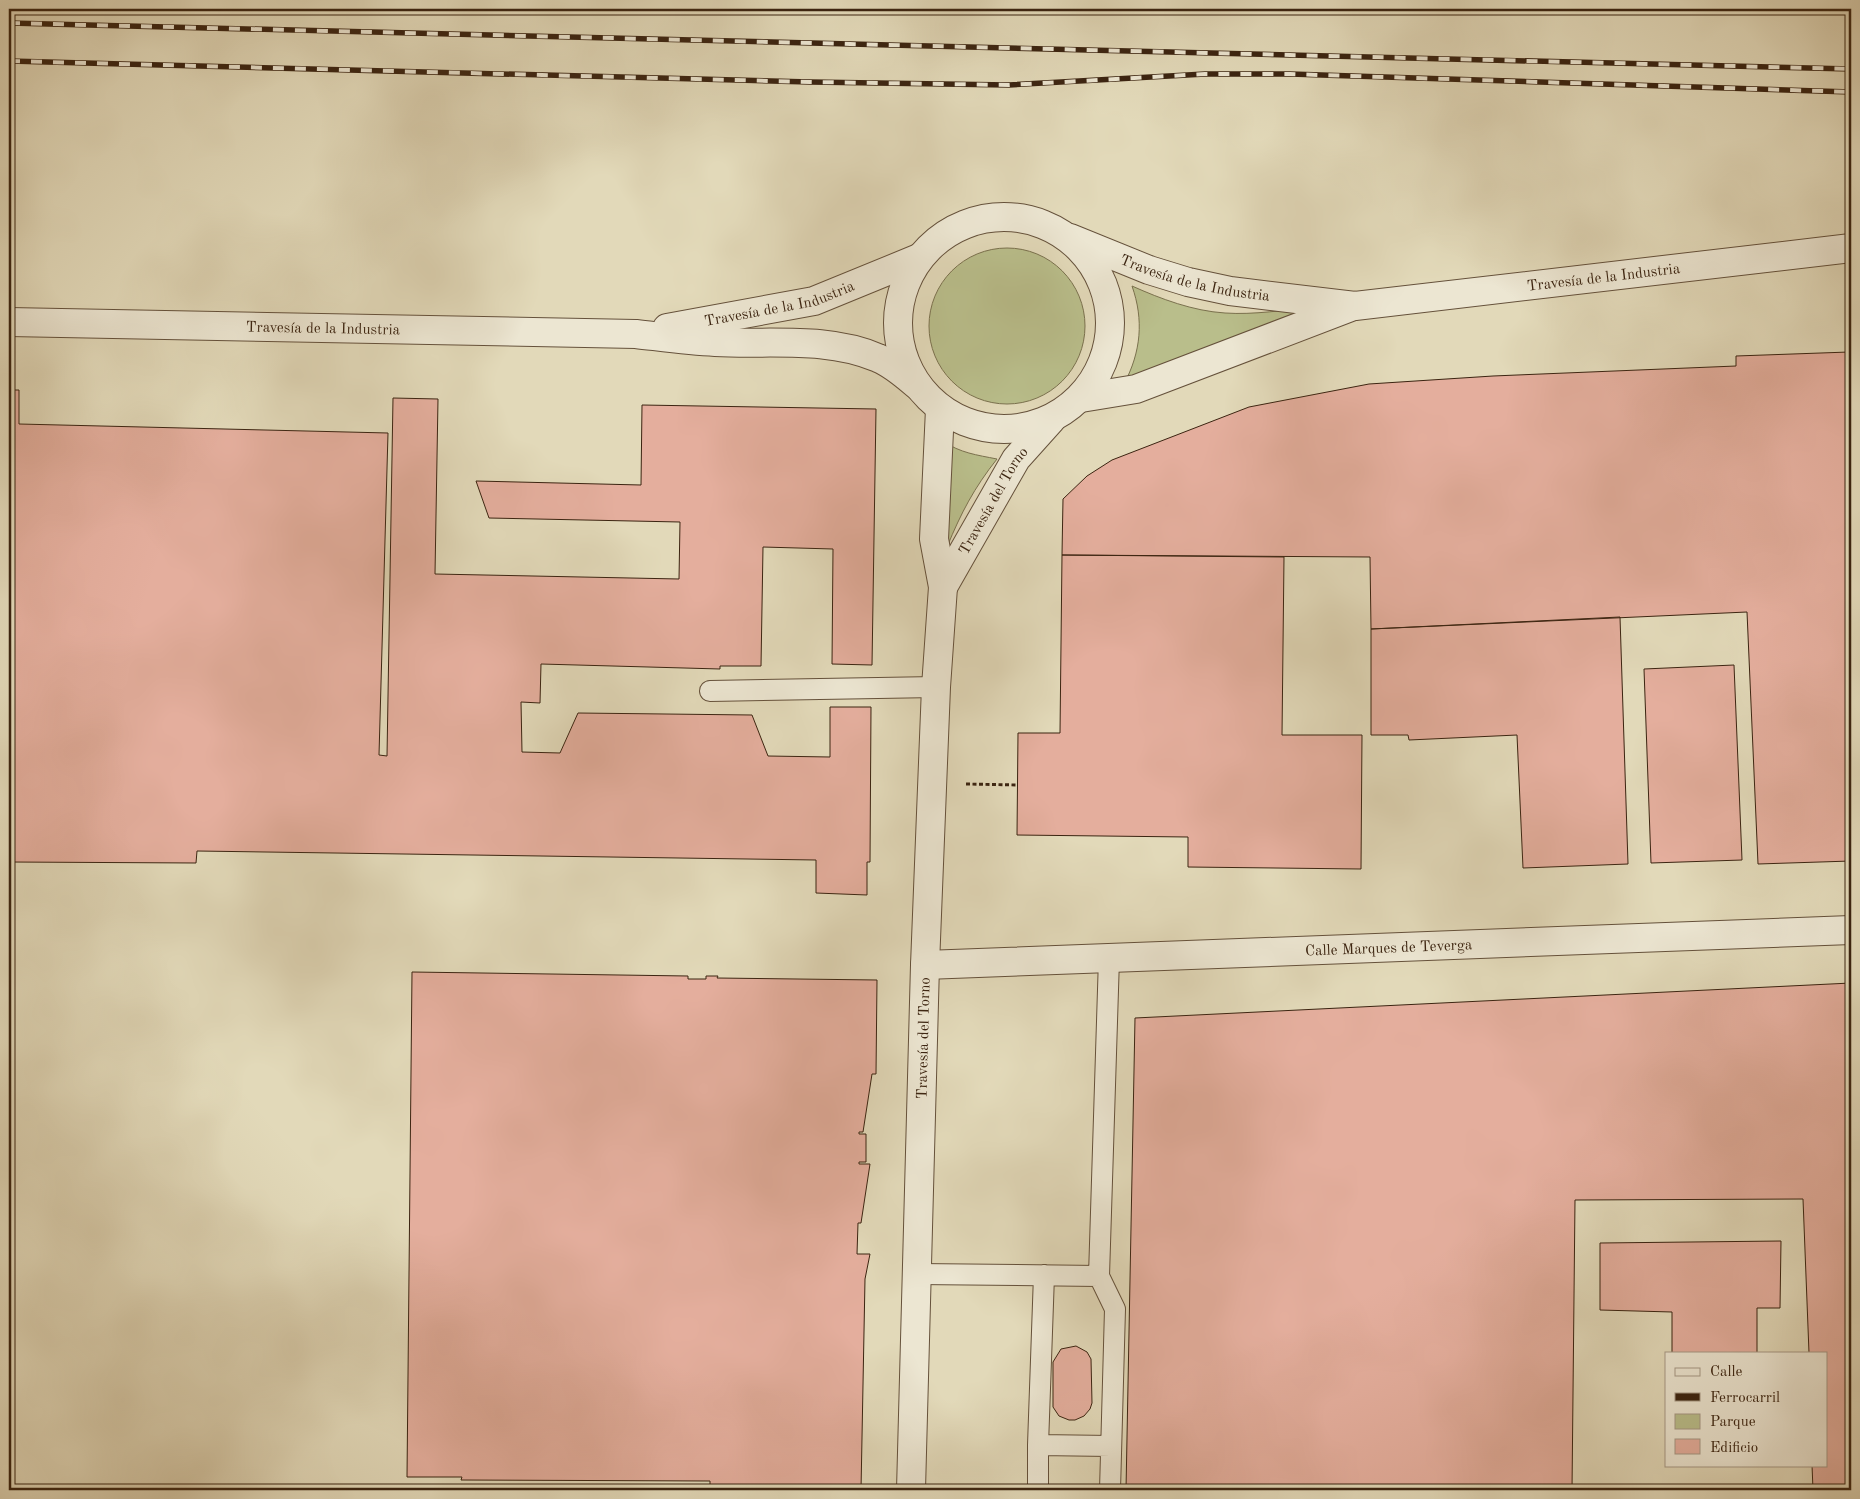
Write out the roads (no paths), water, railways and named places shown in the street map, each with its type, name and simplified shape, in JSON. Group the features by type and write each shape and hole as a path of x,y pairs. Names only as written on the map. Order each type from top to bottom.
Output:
{"street":[{"name":"Travesía de la Industria","path":"918,386 903,356 898,322 903,288 919,258 943,235 974,220 1007,215 1040,222 1070,238 1149,270 1188,282 1230,291 1355,306 1851,248"},
{"name":"Travesía de la Industria","path":"9,322 636,334 715,342 805,343 847,349 878,358 898,370 918,386 940,409 979,427 1015,430 1051,420 1080,398 1101,369 1111,334 1108,298 1095,265 1070,238"},
{"name":"Travesía de la Industria","path":"636,334 814,302 919,258"},
{"name":"Travesía de la Industria","path":"1080,398 1136,388 1355,306"},
{"name":"Travesía del Torno","path":"911,1490 926,965 936,687 943,586 934,539 940,409"},
{"name":"Travesía del Torno","path":"943,586 1016,459 1051,420"},
{"name":"Calle Marques de Teverga","path":"926,965 1851,930"}],"lane":[{"path":"710,691 936,687"},
{"path":"1109,958 1099,1276 1115,1309 1110,1490"},
{"path":"917,1274 1099,1276"},
{"path":"1038,1490 1044,1275"},
{"path":"1038,1445 1111,1446"}],"railway":[{"path":"9,23 1851,69"},
{"path":"9,61 810,82 1009,85 1205,74 1290,74 1851,92"}]}
